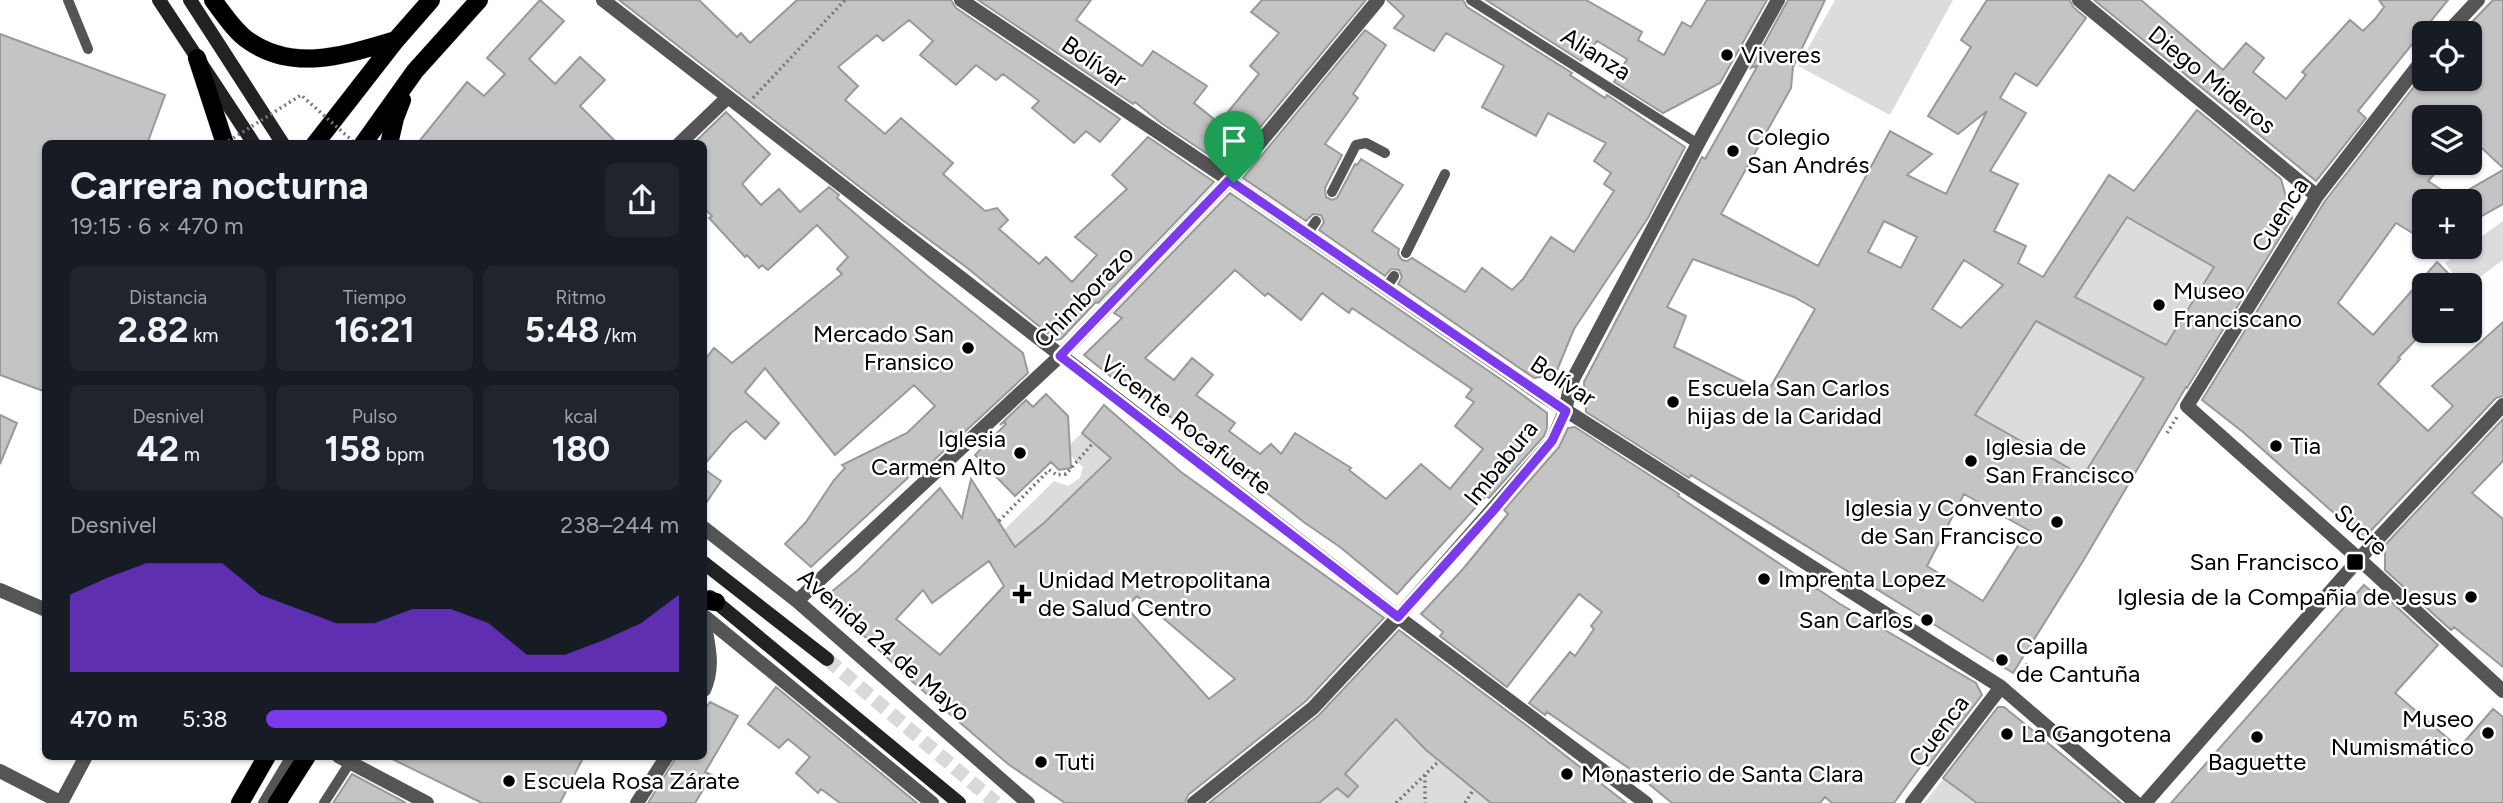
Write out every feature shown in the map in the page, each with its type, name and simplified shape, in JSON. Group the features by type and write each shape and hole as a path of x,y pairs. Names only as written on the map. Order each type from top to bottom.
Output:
{"main road":[{"path":"159,0 251,140"},
{"path":"190,0 280,140"},
{"path":"212,0 246,40 267,51 296,59 321,60 397,40"},
{"path":"319,140 431,0"},
{"path":"366,140 415,71 479,0"},
{"path":"197,58 223,140"},
{"path":"390,140 395,118 415,71"},
{"name":"Avenida 24 de Mayo","path":"707,565 827,659"},
{"path":"708,598 959,803"},
{"path":"240,803 265,760"},
{"path":"277,803 295,760"}],"street":[{"name":"Vicente Rocafuerte","path":"603,0 1398,617 1646,803"},
{"name":"Bolívar","path":"961,0 1307,234 1390,282 1566,411 2001,687 2136,803"},
{"name":"Chimborazo","path":"797,601 1060,356 1229,180 1378,0"},
{"name":"Imbabura","path":"1194,803 1312,708 1398,617 1552,441 1566,411 1571,383 1778,0"},
{"name":"Diego Mideros","path":"2079,0 2317,196"},
{"path":"2458,21 2478,0"},
{"name":"Cuenca","path":"2183,410 2317,196 2412,73"},
{"path":"683,140 727,98"},
{"path":"2145,803 2359,559 2503,405"},
{"name":"Sucre","path":"2183,410 2359,559 2503,691"},
{"name":"Avenida 24 de Mayo","path":"707,530 797,601 1028,803"},
{"path":"0,590 42,608"},
{"path":"707,620 932,803"},
{"path":"707,637 711,663 707,682"},
{"name":"Cuenca","path":"1912,803 2001,687"},
{"path":"0,771 62,803 84,760"},
{"path":"344,760 427,803"},
{"path":"637,803 664,760"}],"lane":[{"path":"68,0 88,49"},
{"name":"Alianza","path":"1471,0 1698,144"},
{"path":"1332,192 1356,145 1366,143 1385,153"},
{"path":"1406,253 1445,174"},
{"path":"1307,234 1316,221"},
{"path":"263,803 295,760"},
{"path":"324,803 344,760"}],"path":[{"path":"743,109 845,0"},
{"path":"230,140 301,95 352,140"},
{"path":"2167,433 2183,410"},
{"path":"999,521 1049,470 1057,475 1066,474 1093,443"},
{"path":"2017,679 2029,661"},
{"path":"1396,803 1439,761"},
{"path":"1424,775 1425,803"},
{"path":"1465,803 1474,789"}],"shaded area":[{"path":"1835,0 1953,0 1890,115 1798,66"},
{"path":"2127,217 2214,267 2166,345 2075,297"},
{"path":"2503,221 2503,260 2482,275 2482,273 2452,273 2445,263 2451,259 2482,259 2482,236"},
{"path":"2036,321 2144,378 2083,476 1975,415"},
{"path":"1083,432 1132,477 1117,472 1106,461 1045,522 1015,547 1004,530 1054,481 1068,486 1080,478 1083,467 1064,450"},
{"path":"1395,720 1426,750 1491,803 1322,803 1334,786 1348,797 1358,786 1345,774"},
{"path":"1944,778 1993,803 1924,803"}],"building":[{"path":"540,0 564,21 529,59 555,84 580,57 605,80 580,106 614,140 420,140 467,82 484,96 505,74 487,58"},
{"path":"619,0 699,0 737,37 741,33 750,43 797,0 951,0 956,8 1120,119 1100,142 1086,131 1074,143 1032,108 1039,101 1003,74 996,80 976,65 956,85 920,55 933,41 909,20 883,41 877,35 838,67 858,86 845,100 885,134 901,118 953,163 943,174 985,211 997,208 1008,220 999,229 1039,264 1046,257 1072,282 1097,255 1075,237 1127,189 1112,175 1148,137 1214,182 1098,303 1096,302 1061,339 1056,340 966,267"},
{"path":"978,0 1091,0 1076,20 1142,66 1153,51 1207,86 1194,103 1219,123 1259,74 1250,66 1279,33 1251,12 1262,0 1366,0 1227,167 1161,123 1135,102 1133,104"},
{"path":"1387,0 1463,0 1467,7 1685,147 1648,218 1574,329 1555,375 1534,378 1398,284 1402,277 1399,270 1391,269 1385,276 1319,230 1324,222 1321,215 1313,214 1306,221 1243,178 1365,30 1386,45 1353,94 1358,98 1325,144 1342,155 1325,188 1326,197 1332,200 1337,198 1355,164 1361,159 1403,185 1372,231 1399,249 1398,254 1402,260 1412,258 1465,292 1482,268 1512,290 1523,279 1551,237 1574,252 1614,191 1604,184 1611,173 1594,161 1606,143 1548,113 1536,136 1482,107 1504,66 1446,33 1434,51 1394,28 1404,16"},
{"path":"1486,0 1586,0 1642,32 1638,40 1664,55 1682,22 1691,27 1707,0 1767,0 1720,83 1663,113 1614,82 1627,59 1597,41 1581,61"},
{"path":"1788,0 1825,0 1793,67 1791,88 1721,214 1818,266 1890,131 1932,154 1907,175 1946,194 1987,111 1958,134 1928,116 1971,47 1961,40 1987,0 2070,0 2073,7 2086,18 2037,86 2015,73 2000,98 2026,113 1990,171 2018,184 1994,231 2026,246 2018,263 2043,277 2109,175 2134,191 2197,110 2281,179 2292,218 2013,673 1691,475 1689,478 1586,412 1584,382 1702,157 1705,159 1758,65 1751,68","holes":["2127,217 2214,267 2166,345 2075,297","1884,221 1917,237 1901,268 1868,252","1693,259 1794,297 1815,309 1767,393 1674,347 1686,316 1667,307","1964,260 2003,285 1961,328 1932,309","2036,321 2144,378 2083,476 1975,415","1964,494 2028,530 1983,601 1927,566"]},
{"path":"2094,0 2141,0 2223,70 2246,43 2264,58 2253,72 2286,99 2306,75 2302,72 2350,20 2363,31 2375,19 2384,7 2379,0 2448,0 2431,21 2412,21 2412,44 2358,111 2366,118 2316,181"},
{"path":"2493,0 2503,0 2503,168 2482,148 2482,105 2412,105 2412,175 2433,175 2428,181 2440,189 2412,189 2412,233 2396,223 2338,303 2373,335 2412,291 2412,343 2378,384 2428,431 2453,406 2432,386 2503,322 2503,396 2496,398 2363,539 2243,432 2202,400 2325,201 2412,89 2482,91 2482,21 2473,21"},
{"path":"0,34 165,95 148,140 42,140 42,391 0,375"},
{"path":"726,112 770,154 742,184 761,205 779,189 800,212 829,187 839,195 837,198 930,278 1023,353 1028,373 958,438 951,431 943,437 949,446 931,463 912,474 811,567 785,544 806,522 845,468 842,465 907,433 935,406 914,385 835,455 765,368 745,392 779,423 765,439 746,421 731,433 707,461 707,357 714,348 732,363 842,274 837,269 848,257 817,225 768,270 762,265 759,268 747,255 745,257 709,218 712,216 707,211 707,140 697,140"},
{"path":"2503,170 2503,204 2482,216 2482,189 2470,189"},
{"path":"1230,193 1547,413 1547,428 1544,436 1489,498 1486,496 1397,594 1154,404 1120,384 1084,355 1122,318 1114,313","holes":["1235,270 1265,296 1268,293 1301,320 1322,293 1349,313 1352,308 1472,389 1466,397 1474,402 1455,426 1483,449 1450,489 1421,464 1386,499 1349,470 1351,468 1295,433 1281,454 1271,444 1260,454 1229,431 1235,423 1196,395 1213,375 1192,358 1174,380 1145,358"]},
{"path":"2437,262 2448,273 2427,273"},
{"path":"1046,394 1068,416 1071,468 1059,470 1051,462 1015,496 975,455 1026,400 1033,407"},
{"path":"1104,405 1181,472 1384,618 1306,701 1188,795 1185,803 1065,803 1008,764 914,683 824,598 858,570 940,488 962,518 971,479 1015,547 1111,458 1082,433","holes":["989,561 1004,586 940,655 896,619 923,590 932,603","1137,596 1235,679 1209,699 1126,607"]},
{"path":"0,415 17,423 0,464"},
{"path":"2503,419 2503,461 2472,493 2503,519 2503,667 2454,627 2451,630 2385,570 2385,545"},
{"path":"1575,427 1840,604 1976,683 1982,695 1928,766 1923,763 1894,803 1832,803 1825,797 1820,803 1672,803 1633,771 1547,712 1545,715 1529,703 1570,652 1575,656 1602,612 1579,594 1507,687 1440,636 1443,632 1421,614 1463,569 1508,514 1504,510 1559,447 1568,428"},
{"path":"707,471 721,481 707,502"},
{"path":"2364,585 2385,603 2385,596 2438,645 2395,693 2459,748 2493,709 2503,717 2503,803 2171,803"},
{"path":"1399,630 1626,803 1491,803 1426,750 1396,719 1345,774 1358,786 1348,797 1337,788 1319,803 1209,803 1319,715"},
{"path":"776,687 917,803 840,803 821,789 818,793 796,773 810,757 788,739 779,748 748,724"},
{"path":"710,702 738,716 705,772 712,775 695,803 648,803 675,760 707,760 707,706"},
{"name":"La Gangotena","path":"1998,707 2004,707 2121,803 1977,803 1943,778"},
{"name":"Escuela Rosa Zárate","path":"394,760 582,760 560,803 482,803"},
{"path":"352,774 406,803 333,803"}],"tunnel":[{"path":"827,659 996,803"}],"place":[{"name":"Viveres","path":"1727,55"},
{"name":"Colegio San Andrés","path":"1733,151"},
{"name":"Museo Franciscano","path":"2159,305"},
{"name":"Mercado San Fransico","path":"968,348"},
{"name":"Escuela San Carlos hijas de la Caridad","path":"1673,402"},
{"name":"Tia","path":"2276,446"},
{"name":"Iglesia Carmen Alto","path":"1020,453"},
{"name":"Iglesia de San Francisco","path":"1971,461"},
{"name":"Iglesia y Convento de San Francisco","path":"2057,522"},
{"name":"San Francisco","path":"2355,562"},
{"name":"Imprenta Lopez","path":"1764,579"},
{"name":"Unidad Metropolitana de Salud Centro","path":"1022,594"},
{"name":"Iglesia de la Compañia de Jesus","path":"2471,597"},
{"name":"San Carlos","path":"1927,620"},
{"name":"Capilla de Cantuña","path":"2002,660"},
{"name":"Museo Numismático","path":"2488,733"},
{"name":"La Gangotena","path":"2007,734"},
{"name":"Baguette","path":"2257,737"},
{"name":"Tuti","path":"1041,762"},
{"name":"Monasterio de Santa Clara","path":"1567,774"},
{"name":"Escuela Rosa Zárate","path":"509,781"}],"route":[{"path":"1229,180 1234,183 1566,411 1552,441 1398,617 1060,356 1229,180"}]}
